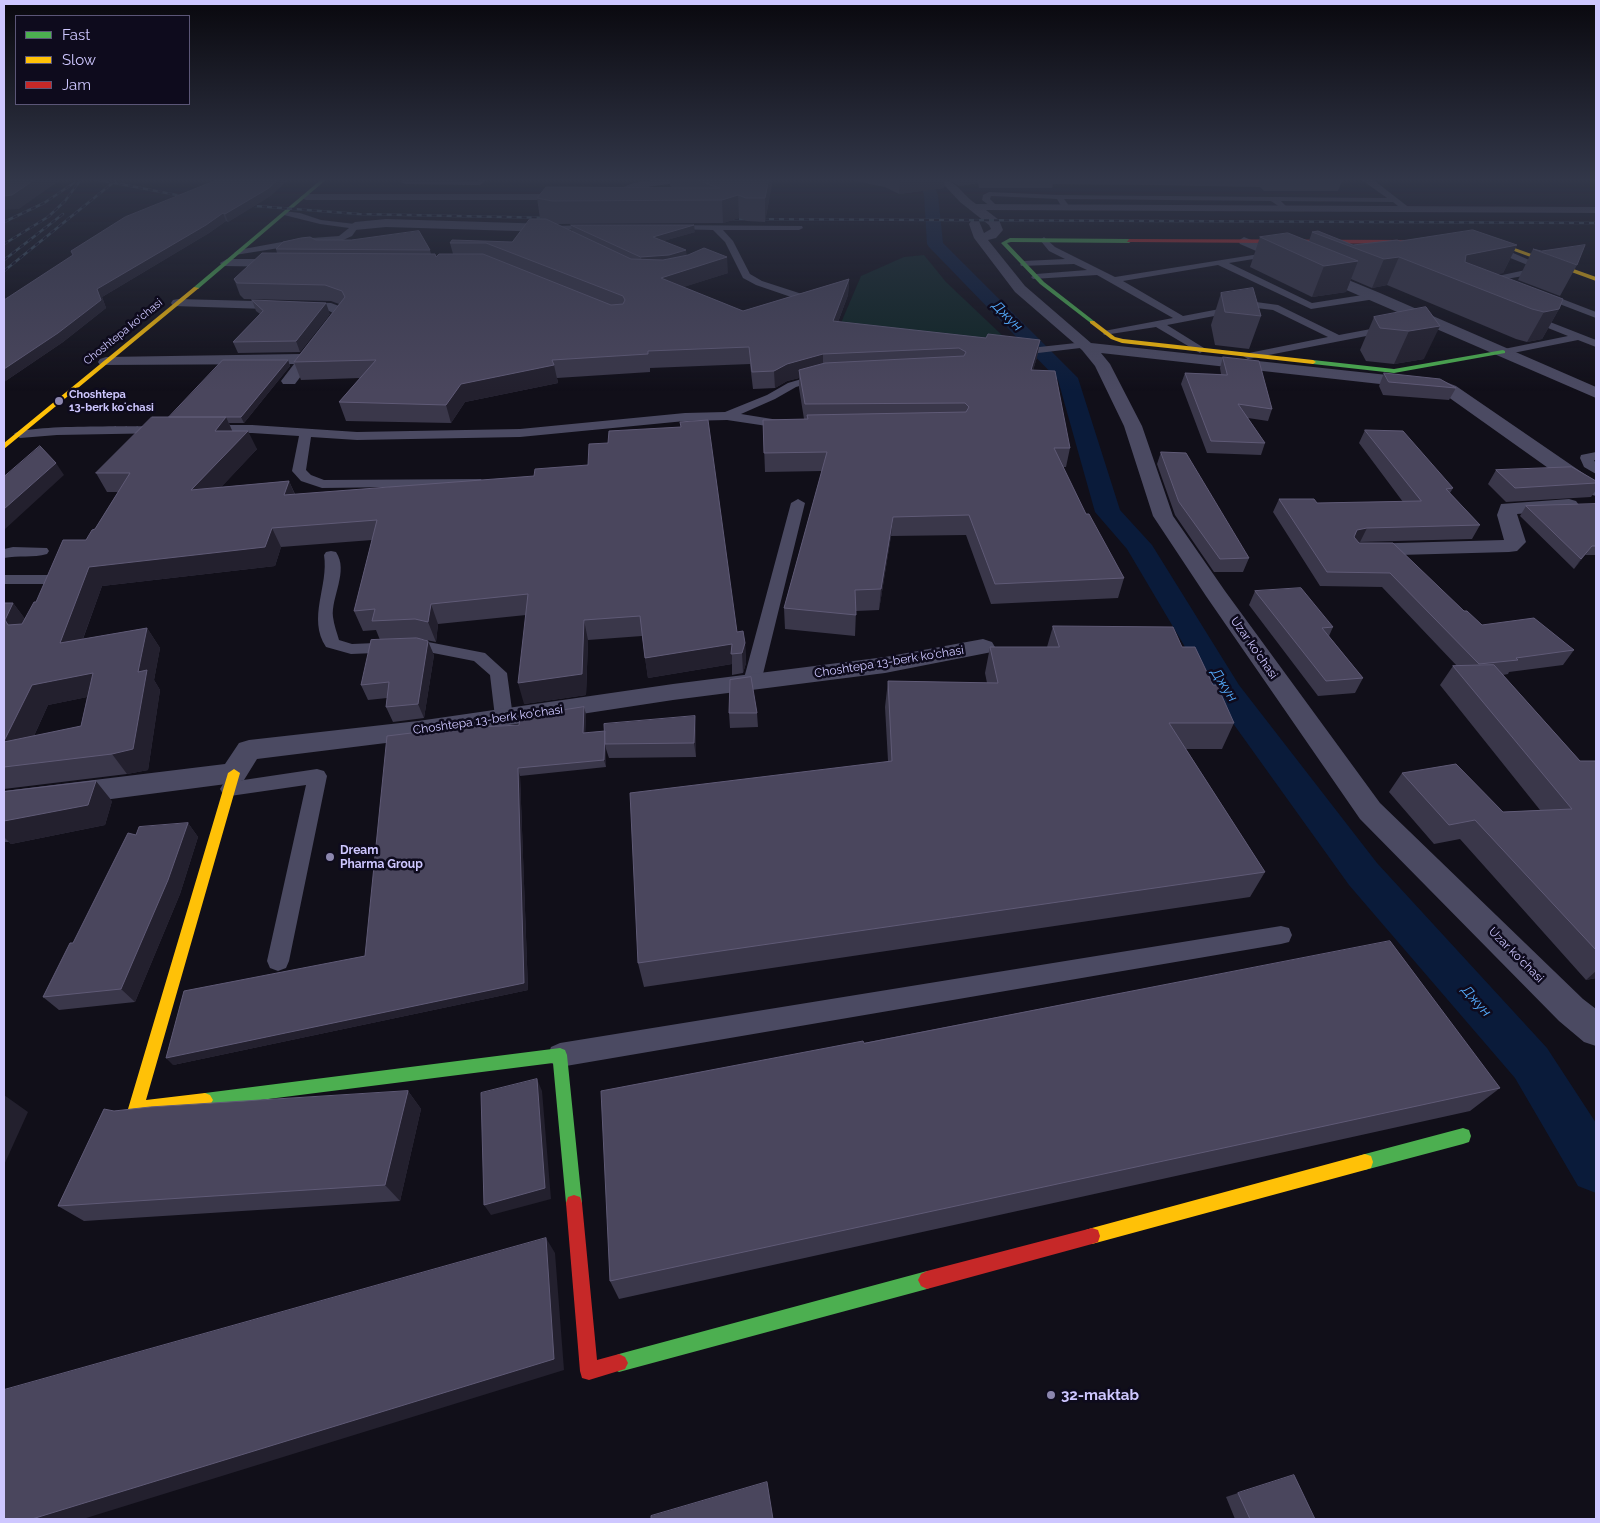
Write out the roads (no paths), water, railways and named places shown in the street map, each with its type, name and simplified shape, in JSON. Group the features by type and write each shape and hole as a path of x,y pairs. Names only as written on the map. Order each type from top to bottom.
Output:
{"street":[{"name":"Choshtepa ko'chasi","path":"4,447 244,249"},
{"name":"Uzar ko'chasi","path":"993,249 1020,289 1102,364 1133,426 1163,516 1217,596 1370,812 1571,1010 1596,1030"},
{"path":"1010,249 1036,277 1108,334 1122,341 1394,371 1503,352"},
{"path":"1265,249 1596,393"},
{"path":"1513,249 1596,279"},
{"path":"227,263 301,263"},
{"path":"178,303 331,307 342,312 289,382"},
{"path":"1081,346 1437,384 1450,390 1565,471 1596,490"},
{"path":"106,362 306,359"},
{"path":"1360,550 1508,546 1515,542 1507,515 1508,508 1596,505"},
{"name":"Choshtepa 13-berk ko'chasi","path":"232,781 249,750 418,730 885,665 983,647"},
{"path":"4,802 232,781 136,1109 560,1055 589,1371 1463,1136"}],"lane":[{"path":"238,254 259,249"},
{"path":"733,249 746,276 759,283 799,296 800,303"},
{"path":"1054,249 1101,272 1182,319"},
{"path":"1220,251 1239,249"},
{"path":"1355,249 1365,253"},
{"path":"1474,283 1545,269 1492,249"},
{"path":"1114,280 1275,253"},
{"path":"1481,254 1512,255"},
{"path":"1024,264 1078,261"},
{"path":"1219,262 1311,306 1375,296"},
{"path":"1036,277 1101,272"},
{"path":"1501,278 1596,315"},
{"path":"1108,334 1256,305 1266,305 1275,307 1339,339"},
{"path":"1517,312 1596,344"},
{"path":"1248,356 1432,321"},
{"path":"1158,324 1200,350"},
{"path":"1503,352 1579,337"},
{"path":"1021,352 1081,346"},
{"path":"727,416 772,397 792,385 833,375"},
{"path":"193,429 252,429 357,436 520,433 685,417 727,416 803,428"},
{"path":"20,434 57,430 174,430"},
{"path":"306,433 299,470 306,478 322,484 488,482"},
{"path":"1596,456 1586,458 1589,464 1596,470"},
{"path":"752,682 798,503"},
{"path":"4,554 42,550"},
{"path":"331,555 333,565 332,579 325,616 332,643 352,649 423,646 478,657 498,673 504,717"},
{"path":"4,579 58,580 46,605"},
{"path":"232,781 317,776 278,961"},
{"path":"560,1055 1281,935"}],"waterway":[{"name":"Джун","path":"940,249 1068,378 1108,512 1138,545 1228,693 1363,874 1531,1063 1596,1168"}],"railway":[{"path":"4,260 18,249"},
{"path":"4,271 31,249"}],"place":[{"name":"Choshtepa 13-berk koʻchasi","path":"59,401"},
{"name":"Dream Pharma Group","path":"330,857"},
{"name":"32-maktab","path":"1051,1395"}]}
